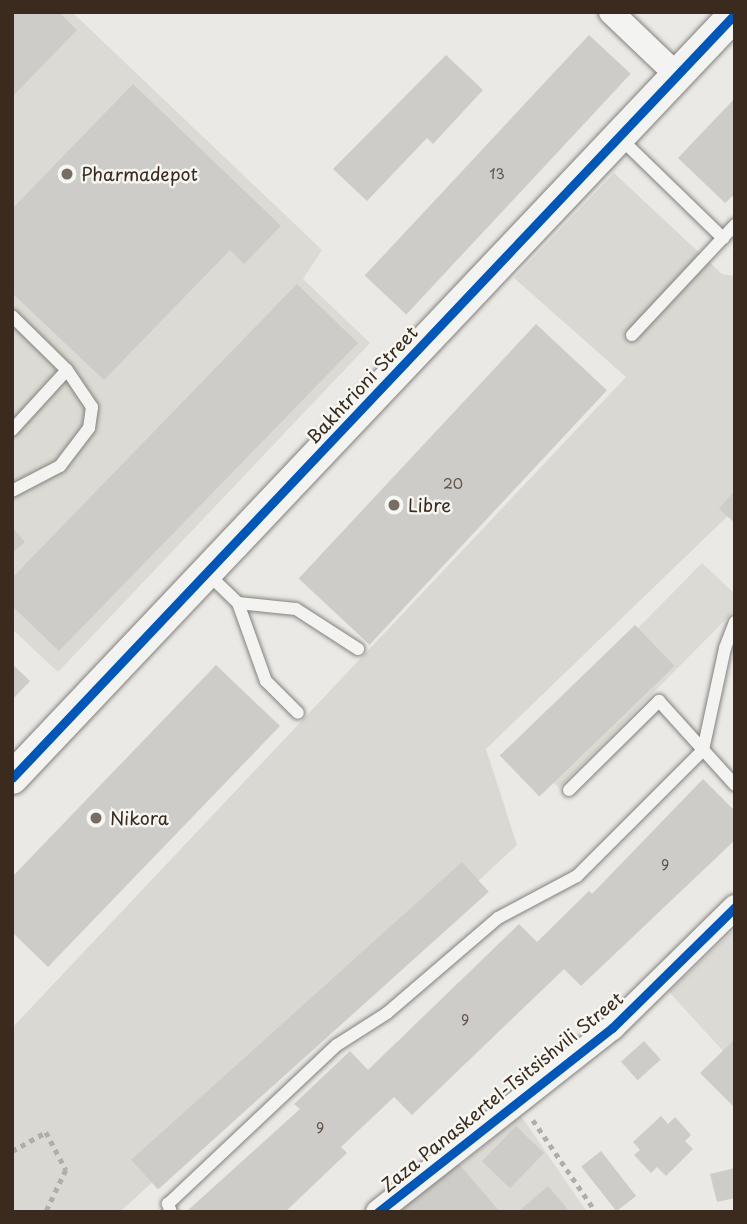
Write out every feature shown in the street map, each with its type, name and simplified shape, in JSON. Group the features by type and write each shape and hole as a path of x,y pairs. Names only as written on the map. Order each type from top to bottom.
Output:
{"street":[{"path":"611,12 677,75"},
{"name":"Bakhtrioni Street","path":"12,778 735,14"},
{"name":"Zaza Panaskertel-Tsitsishvili Street","path":"378,1212 612,1028 735,907"}],"lane":[{"path":"619,137 723,238"},
{"path":"632,335 735,225"},
{"path":"12,316 67,370 92,407 89,428 60,466 12,491"},
{"path":"12,337 23,327"},
{"path":"12,430 67,370"},
{"path":"206,573 238,603 266,681 298,713"},
{"path":"238,603 296,610 358,649"},
{"path":"171,1212 168,1203 337,1045 387,1013 498,918 578,876 703,750 734,627"},
{"path":"569,790 659,701 735,785"}],"path":[{"path":"520,1100 596,1212"},
{"path":"12,1151 46,1132 66,1170 46,1212"}],"shaded area":[{"path":"12,12 72,12 322,250 303,279 370,343 58,672 12,629"},
{"path":"614,173 722,274 735,276 735,509 486,749 517,845 120,1212 12,1212 12,1028 626,377 514,278"},
{"path":"702,563 735,594 735,610 559,788 519,749"},
{"path":"735,929 735,1064 669,992"},
{"path":"521,1116 587,1212 402,1212"}],"building":[{"path":"12,12 59,12 77,30 12,97"},
{"path":"589,35 631,74 406,314 365,276"},
{"path":"446,55 483,90 433,144 427,138 367,201 333,169"},
{"path":"133,84 281,226 244,264 230,250 104,380 12,293 12,209"},
{"path":"735,98 735,194 725,203 678,158"},
{"path":"297,284 358,343 59,651 12,606 12,578"},
{"path":"536,324 607,390 370,645 299,579"},
{"path":"735,490 735,523 719,509"},
{"path":"12,527 25,542 12,553"},
{"path":"635,625 675,666 539,797 500,756"},
{"path":"12,664 30,681 12,700"},
{"path":"216,665 280,726 48,967 12,932 12,877"},
{"path":"703,779 735,811 735,840 581,986 564,969 412,1115 394,1097 341,1147 347,1153 285,1212 186,1212 300,1109 294,1104 350,1051 368,1070 519,924 537,942 589,891 592,894"},
{"path":"462,862 489,892 158,1189 131,1160"},
{"path":"735,1039 735,1108 700,1073"},
{"path":"644,1041 661,1060 638,1080 621,1062"},
{"path":"661,1116 668,1124 675,1117 691,1135 685,1141 693,1149 666,1176 657,1167 651,1173 634,1155 640,1150 633,1142"},
{"path":"516,1126 544,1153 510,1188 482,1161"},
{"path":"601,1151 636,1196 616,1211 581,1166"},
{"path":"453,1157 500,1212 389,1212"},
{"path":"735,1168 735,1198 717,1202 710,1174"},
{"path":"548,1186 570,1212 518,1212"}],"cycle path":[{"path":"12,778 735,14"},
{"path":"378,1212 612,1028 735,907"}],"place":[{"name":"Pharmadepot","path":"67,174"},
{"name":"Libre","path":"394,505"},
{"name":"Nikora","path":"96,818"}]}
